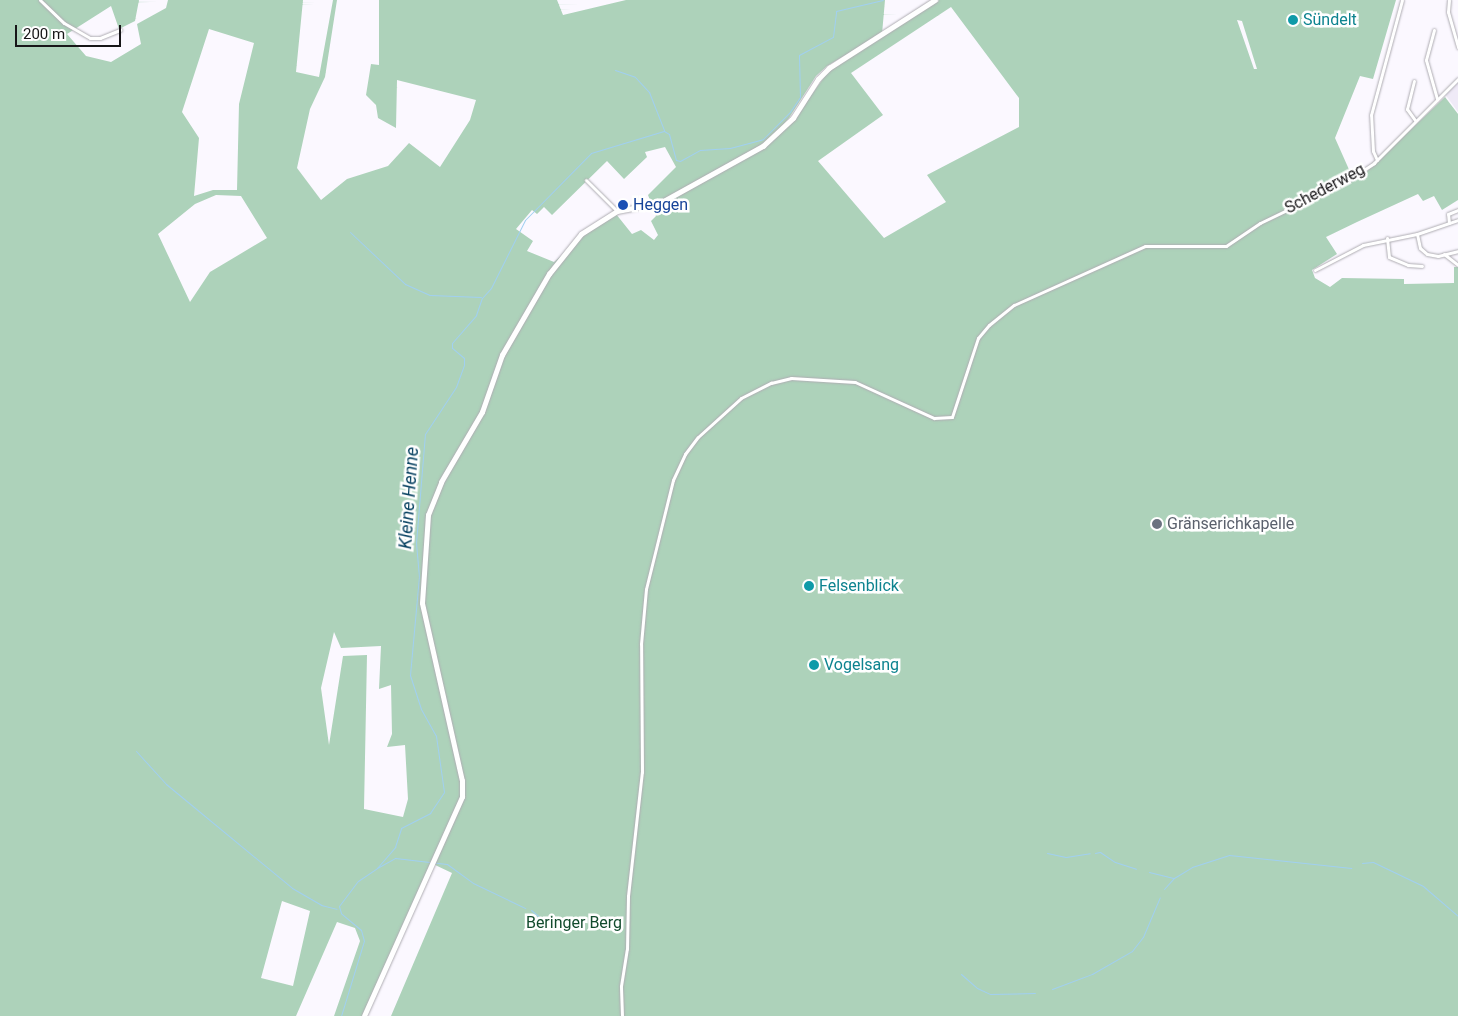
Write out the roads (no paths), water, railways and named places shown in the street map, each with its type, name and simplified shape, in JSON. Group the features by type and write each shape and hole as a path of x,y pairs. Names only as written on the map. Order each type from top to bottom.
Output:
{"street":[{"path":"40,0 64,23 87,37 96,39 120,30"},
{"path":"364,1016 462,797 462,781 422,603 431,504 482,412 499,361 549,274 577,238 617,211 660,204 763,146 787,124 818,79 829,68 935,0"},
{"path":"1377,160 1373,151 1372,115 1402,0"},
{"path":"1449,0 1448,12 1458,48"},
{"path":"1434,30 1430,39 1426,63 1437,99"},
{"name":"Schederweg","path":"622,1016 622,977 642,772 643,608 662,516 677,470 689,448 741,398 766,385 791,378 856,382 934,418 949,419 957,410 964,376 980,336 992,322 1020,301 1145,246 1226,246 1260,223 1345,182 1377,160 1458,79"},
{"path":"1414,81 1407,109 1415,120"},
{"path":"586,180 617,211"},
{"path":"1449,223 1448,214 1458,210"},
{"path":"1315,270 1356,248 1387,238 1417,234 1458,220"},
{"path":"1417,234 1420,248 1425,252 1444,254 1458,251"},
{"path":"1387,238 1390,256 1410,266 1422,266"},
{"path":"1444,254 1458,265"}],"waterway":[{"name":"Kleine Henne","path":"341,1016 364,941 361,930 341,913 339,906 358,881 377,868 395,847 401,828 430,813 444,792 436,736 421,709 410,675 419,577 416,543 425,434 456,387 464,365 464,358 452,348 452,343 476,315 482,298 491,288 525,220 591,153 664,131 669,134 676,160 680,161 700,150 730,148 763,139 790,112 800,97 799,55 833,37 836,11 883,0"},
{"path":"615,70 635,77 649,92 664,130"},
{"path":"350,232 405,284 430,295 481,297"},
{"path":"136,751 166,784 292,888 321,905 337,909"},
{"path":"1095,853 1100,852 1115,862 1136,869"},
{"path":"1047,853 1066,857 1090,853"},
{"path":"1164,889 1174,878 1192,867 1229,855 1351,868"},
{"path":"377,868 395,858 447,864 473,883 525,908"},
{"path":"1362,863 1373,862 1423,886 1458,916"},
{"path":"1149,872 1173,878"},
{"path":"1052,989 1092,974 1132,951 1143,937 1160,897"},
{"path":"531,910 551,927"},
{"path":"961,974 977,988 990,994 1035,993"}],"place":[{"name":"Sündelt","path":"1293,20"},
{"name":"Heggen","path":"623,205"},
{"name":"Gränserichkapelle","path":"1157,524"},
{"name":"Felsenblick","path":"809,586"},
{"name":"Vogelsang","path":"814,665"}],"park label":[{"name":"Beringer Berg","path":"574,923"}]}
